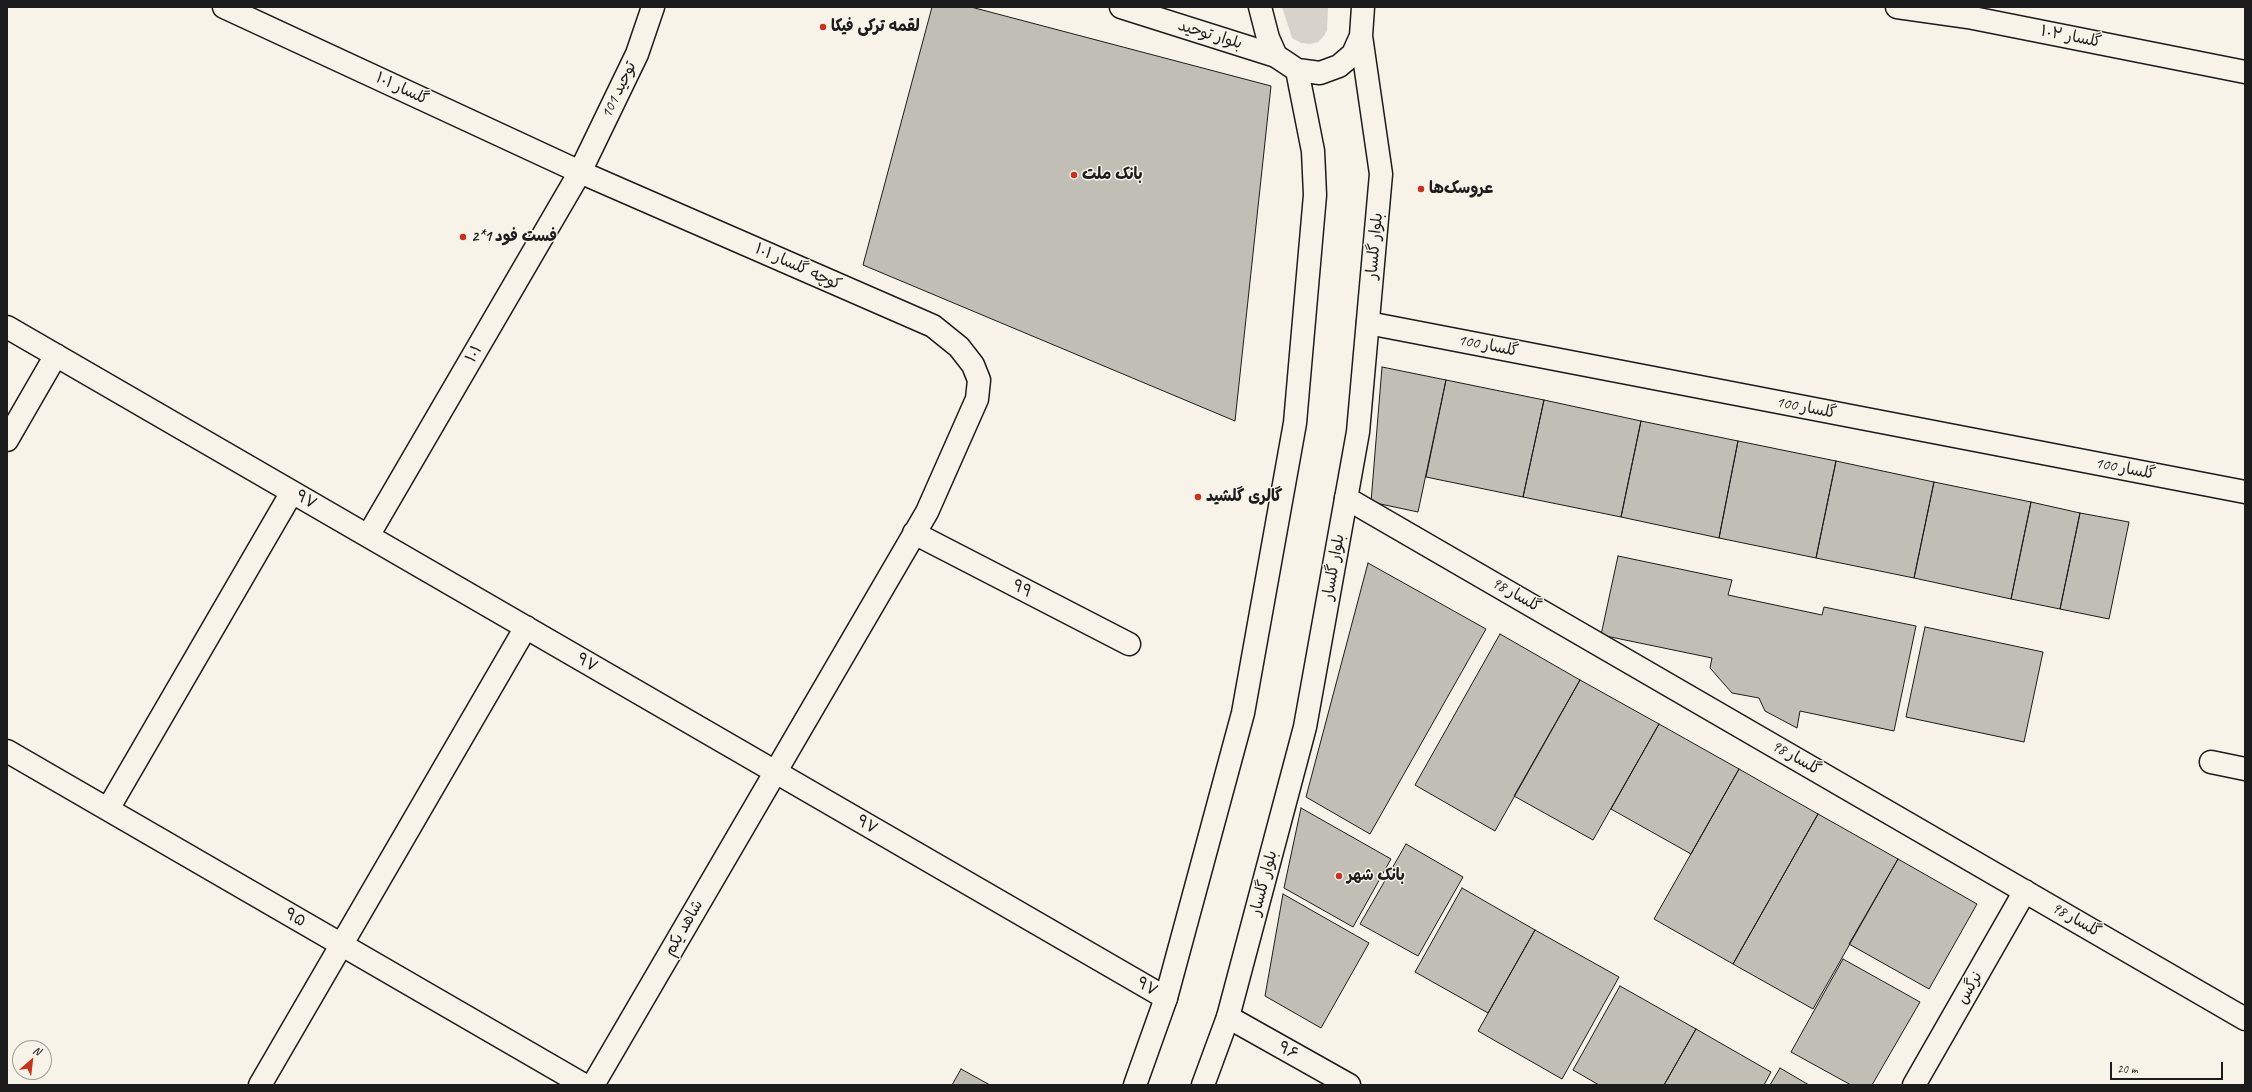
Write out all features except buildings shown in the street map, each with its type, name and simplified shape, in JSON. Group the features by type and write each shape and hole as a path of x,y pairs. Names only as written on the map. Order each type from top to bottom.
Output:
{"street":[{"name":"گلسار ۱۰۱","path":"224,7 580,172"},
{"name":"توحید 101","path":"580,172 636,54 654,7"},
{"name":"بلوار توحید","path":"1121,7 1276,56"},
{"path":"1260,7 1268,38 1276,56 1296,70 1320,73 1339,66 1353,54 1362,36 1363,7"},
{"name":"گلسار ۱۰۲","path":"1897,7 1968,17 2245,72"},
{"name":"بلوار گلسار","path":"1203,1085 1228,1017 1305,727 1358,432 1381,174 1362,36"},
{"path":"1135,1085 1166,998 1243,713 1295,423 1315,195 1313,151 1296,70"},
{"name":"کوچه گلسار ۱۰۱","path":"580,172 933,326 959,347 973,365 979,380 977,399 927,512 914,534"},
{"name":"۱۰۱","path":"368,536 580,172"},
{"name":"گلسار 100","path":"1368,323 2245,492"},
{"name":"۹۷","path":"7,327 1166,998"},
{"path":"7,440 56,355"},
{"path":"108,809 292,492"},
{"name":"گلسار 98","path":"1346,498 2245,1019"},
{"name":"۹۹","path":"914,534 1129,644"},
{"name":"شاهد یکم","path":"593,1085 914,534"},
{"path":"260,1085 526,627"},
{"name":"۹۵","path":"7,751 584,1085"},
{"path":"2211,762 2245,769"},
{"name":"نرگس","path":"1914,1085 2025,891"},
{"name":"۹۶","path":"1228,1017 1349,1085"}],"shaded area":[{"path":"1282,7 1328,7 1327,30 1324,36 1318,42 1310,44 1301,43 1292,38"}],"place":[{"name":"لقمه ترکی فیکا","path":"823,27"},
{"name":"بانک ملت","path":"1074,175"},
{"name":"عروسک‌ها","path":"1421,189"},
{"name":"فست فود 1*2","path":"463,237"},
{"name":"گالری گلشید","path":"1198,497"},
{"name":"بانک شهر","path":"1339,876"}]}
